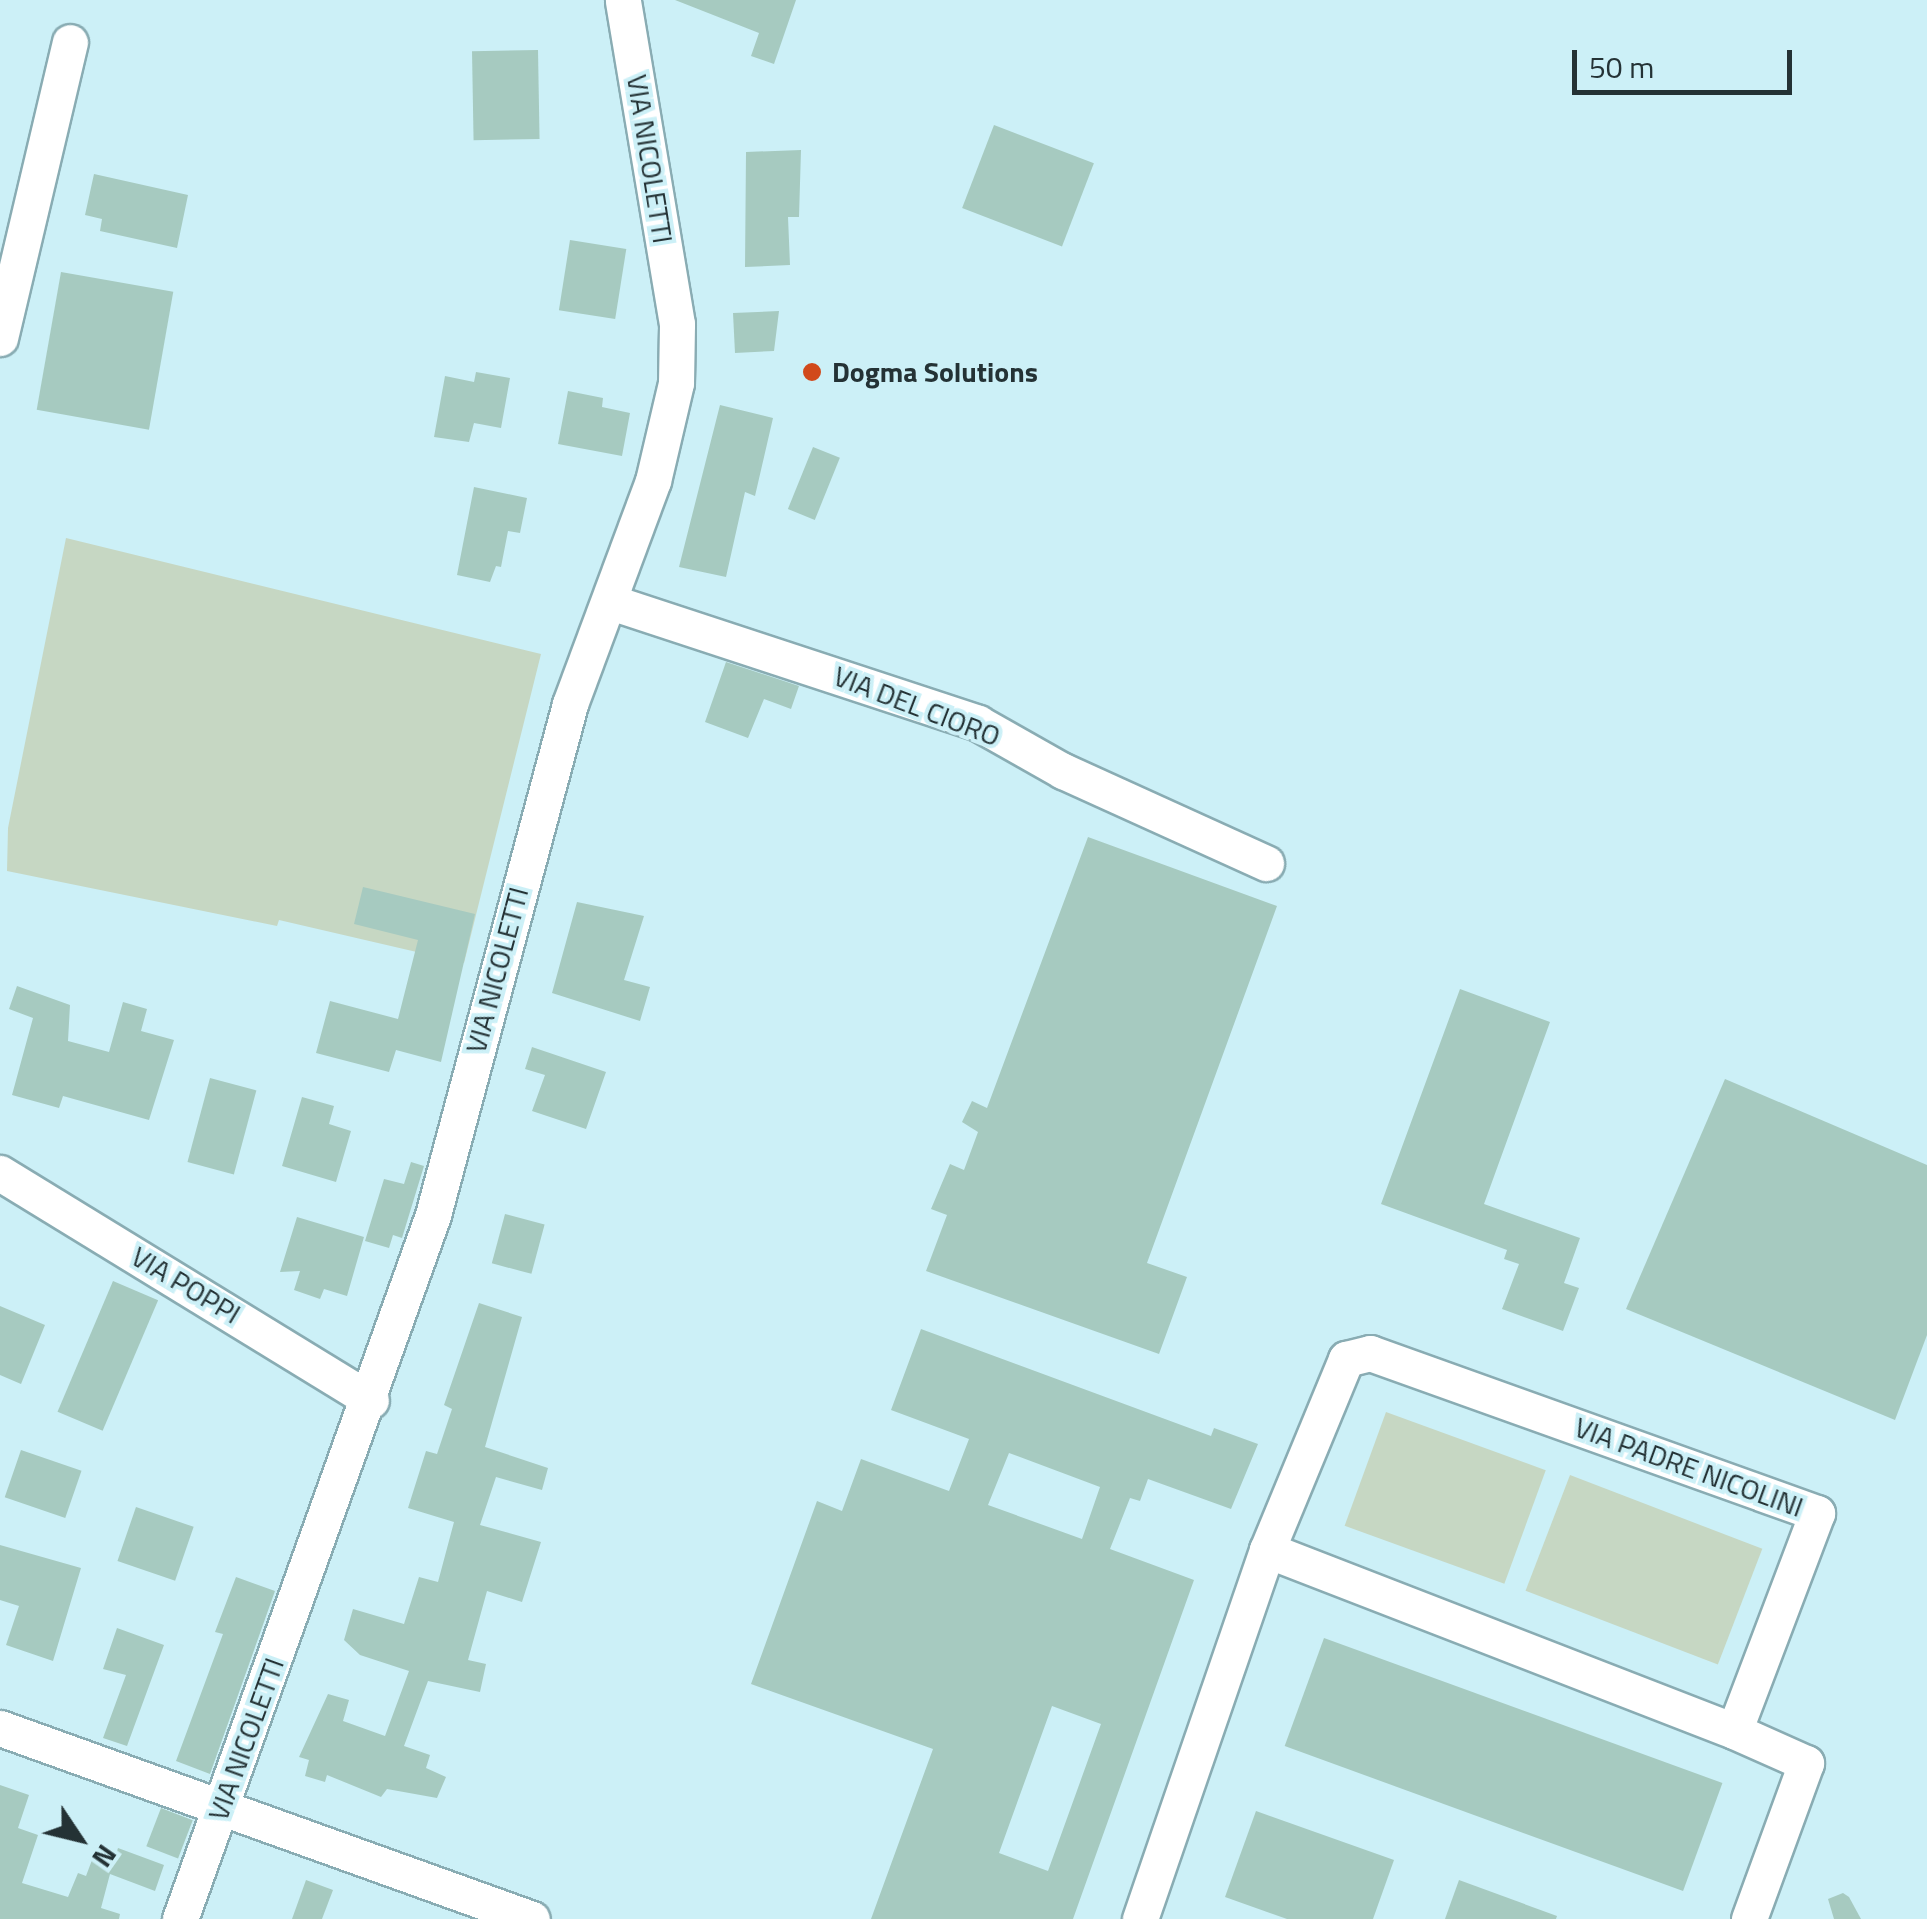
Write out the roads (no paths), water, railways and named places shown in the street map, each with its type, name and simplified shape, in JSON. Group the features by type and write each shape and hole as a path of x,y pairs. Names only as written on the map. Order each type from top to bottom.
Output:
{"street":[{"name":"VIA NICOLETTI","path":"180,1919 371,1400 433,1216 570,704 653,481 676,383 677,324 623,0"},
{"path":"0,338 70,42"},
{"name":"VIA DEL CIORO","path":"611,602 978,723 1063,771 1266,863"},
{"name":"VIA POPPI","path":"0,1173 371,1400"},
{"name":"VIA PADRE NICOLINI","path":"1140,1919 1267,1550 1335,1371 1346,1358 1370,1353 1817,1513 1734,1731"},
{"path":"1267,1550 1734,1731 1806,1763 1748,1919"},
{"path":"0,1728 222,1804 532,1919"}],"place":[{"name":"Dogma Solutions","path":"812,372"}]}
